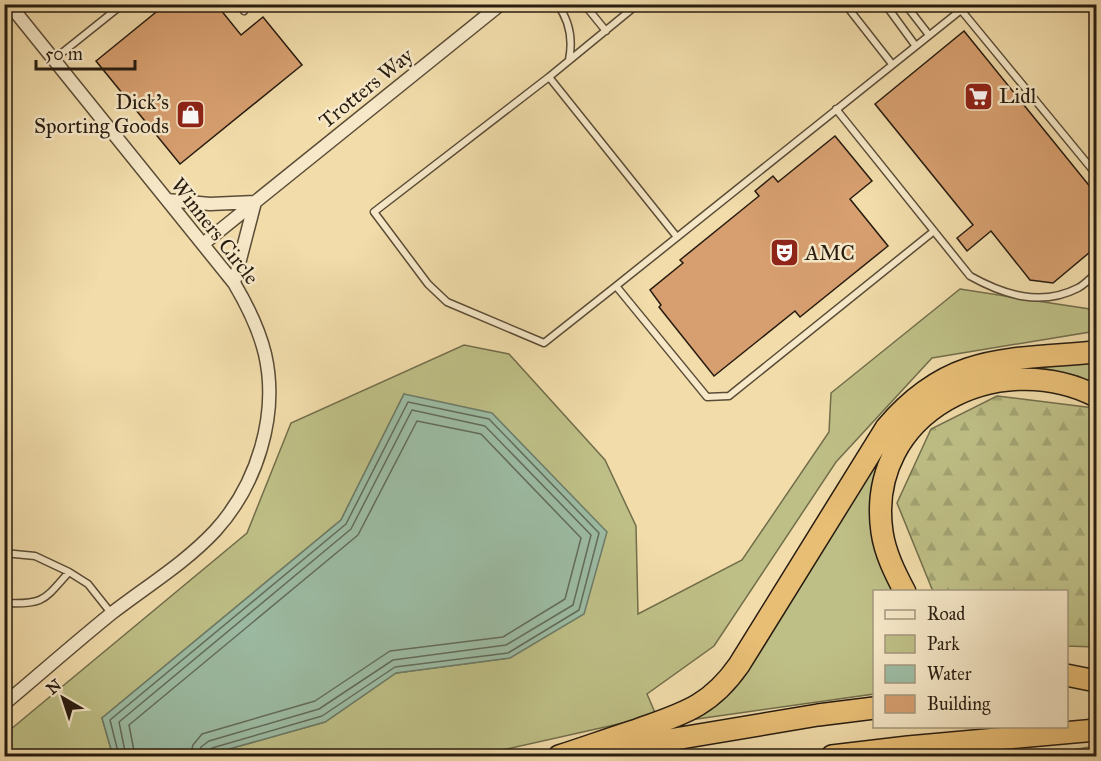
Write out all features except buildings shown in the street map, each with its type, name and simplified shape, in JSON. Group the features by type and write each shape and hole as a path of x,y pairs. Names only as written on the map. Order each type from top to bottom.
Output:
{"highway":[{"path":"558,756 677,717 700,705 730,678 886,428 921,392 952,374 987,363 1096,352"},
{"path":"904,590 895,574 885,543 881,511 882,492 888,469 897,449 923,416 951,397 972,387 1004,380 1027,378 1048,380 1072,386 1096,396"},
{"path":"1068,675 1096,681"},
{"path":"1068,685 1096,681"},
{"path":"576,756 681,737 873,708"},
{"path":"832,756 1096,730"},
{"path":"959,756 1037,735"}],"street":[{"name":"Winners Circle","path":"4,704 112,614 194,551 214,532 239,499 256,463 263,439 269,394 268,370 258,333 234,283 9,4"},
{"name":"Trotters Way","path":"203,244 501,4"},
{"path":"167,200 210,204 255,202 234,283"}],"lane":[{"path":"53,60 123,4"},
{"path":"239,4 244,11"},
{"path":"557,4 568,23 571,50 569,60"},
{"path":"584,4 606,31"},
{"path":"638,4 374,212 428,284 447,302 544,343 961,10 1096,174"},
{"path":"845,4 892,64"},
{"path":"885,4 915,45"},
{"path":"905,4 929,35"},
{"path":"549,76 677,237"},
{"path":"836,109 970,276 992,288 1017,296 1045,298 1078,288 1096,273"},
{"path":"616,286 706,397 729,396 934,231"},
{"path":"4,553 35,556 69,572 88,584 112,614"},
{"path":"4,603 27,604 45,600 69,572"}],"green space":[{"path":"960,289 1096,310 1096,331 932,358 836,462 714,646 647,694 656,715 654,716 476,756 204,756 325,722 396,673 510,658 404,394 341,520 102,718 113,756 5,756 5,734 247,533 291,423 464,345 509,354 605,460 636,526 638,614 742,560 829,432 831,393"},
{"path":"1096,358 1096,385 1078,376 1029,367"},
{"path":"997,396 1094,408 1096,411 1096,647 1068,646 1068,590 932,589 897,503 931,429"},
{"path":"891,436 874,481 874,544 897,590 873,590 873,694 683,721 722,694"},
{"path":"1096,746 1096,756 1037,756"}],"water":[{"path":"404,394 492,413 607,532 584,614 510,658 396,673 325,722 204,756 113,756 102,718 341,520"}],"place":[{"name":"Lidl","path":"978,96"},
{"name":"Dick's Sporting Goods","path":"190,114"},
{"name":"AMC","path":"784,253"}]}
